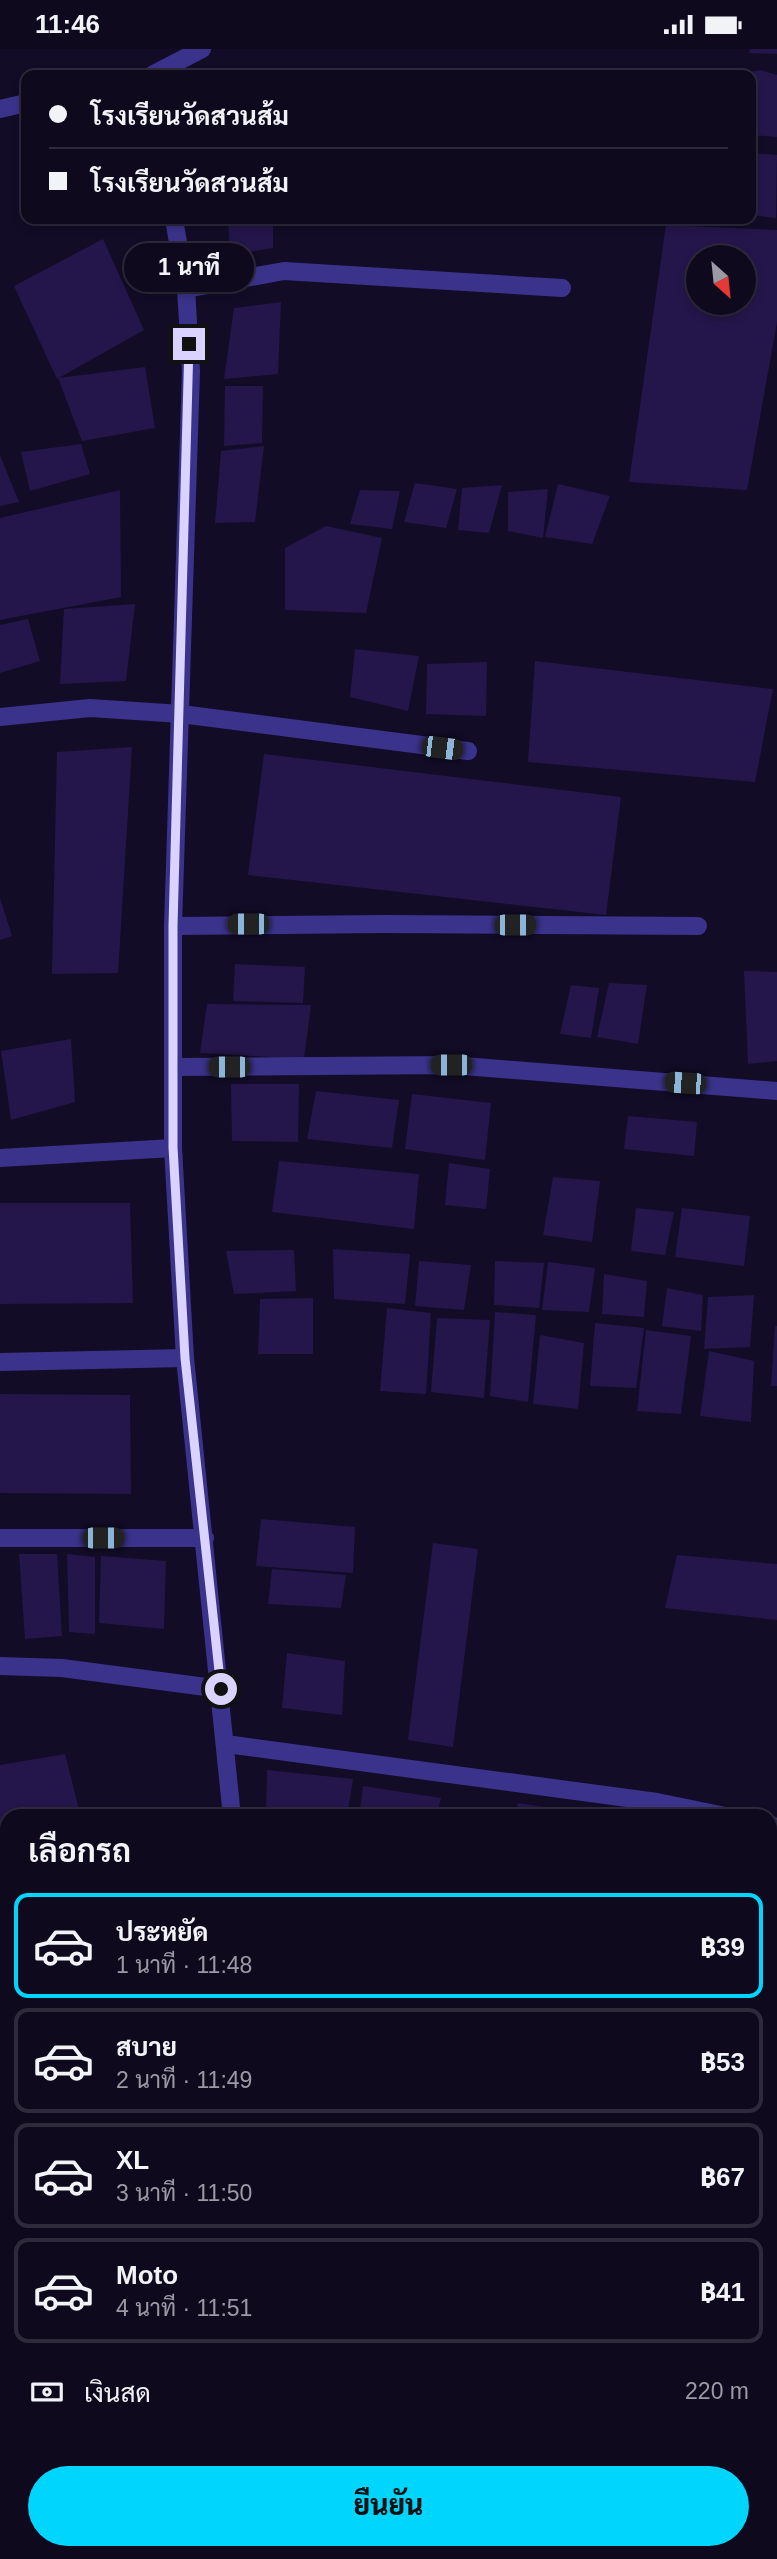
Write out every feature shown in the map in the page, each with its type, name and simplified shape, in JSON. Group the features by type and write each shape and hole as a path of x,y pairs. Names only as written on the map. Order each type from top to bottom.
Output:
{"street":[{"path":"162,70 202,49"},
{"path":"0,109 21,104"},
{"path":"175,224 186,289 191,370 173,926 173,1147 185,1358 231,1809"},
{"path":"186,289 284,271 562,288"},
{"path":"0,717 90,708 181,714 468,751"},
{"path":"173,926 698,926"},
{"path":"174,1067 451,1065 777,1091"},
{"path":"0,1158 173,1147"},
{"path":"0,1362 185,1358"},
{"path":"0,1538 205,1538"},
{"path":"0,1665 62,1668 221,1689"},
{"path":"226,1744 657,1802 691,1809"}],"building":[{"path":"750,49 777,49 777,54 749,53"},
{"path":"756,71 777,75 777,137 756,135"},
{"path":"756,153 777,155 776,218 756,216"},
{"path":"228,224 273,224 273,248 230,255"},
{"path":"666,225 777,230 777,322 747,490 629,482"},
{"path":"103,239 144,330 57,379 14,286"},
{"path":"281,302 278,374 224,379 234,308"},
{"path":"145,367 155,428 82,441 58,378"},
{"path":"225,386 263,386 262,443 224,446"},
{"path":"81,444 90,474 30,491 21,452"},
{"path":"264,446 255,522 215,523 221,451"},
{"path":"0,455 19,502 0,506"},
{"path":"415,483 457,489 446,528 404,522"},
{"path":"558,484 610,496 592,544 545,537"},
{"path":"502,485 489,533 458,530 462,488"},
{"path":"548,489 543,538 508,531 508,492"},
{"path":"120,490 121,597 0,620 0,518"},
{"path":"360,490 400,491 392,529 350,524"},
{"path":"326,526 382,538 366,613 285,610 285,548"},
{"path":"135,604 126,681 60,684 64,609"},
{"path":"28,619 40,661 0,673 0,625"},
{"path":"355,649 419,656 408,711 350,697"},
{"path":"535,661 773,689 755,782 528,762"},
{"path":"487,662 486,716 426,714 427,664"},
{"path":"132,747 118,973 52,974 57,752"},
{"path":"264,754 621,797 606,915 248,875"},
{"path":"0,898 12,936 0,940"},
{"path":"235,964 305,967 303,1003 233,1001"},
{"path":"744,971 777,972 777,1061 748,1064"},
{"path":"609,983 647,985 638,1044 597,1037"},
{"path":"571,985 599,988 591,1038 560,1034"},
{"path":"207,1004 311,1005 304,1059 200,1053"},
{"path":"71,1039 75,1102 11,1120 1,1051"},
{"path":"231,1084 299,1084 298,1142 232,1141"},
{"path":"316,1091 399,1100 392,1148 307,1139"},
{"path":"412,1094 491,1103 485,1160 405,1149"},
{"path":"628,1116 697,1122 694,1156 624,1149"},
{"path":"279,1161 419,1174 414,1229 272,1212"},
{"path":"449,1163 490,1169 486,1209 445,1205"},
{"path":"553,1177 600,1181 592,1242 543,1235"},
{"path":"0,1203 130,1203 133,1303 0,1304"},
{"path":"636,1208 674,1212 665,1255 631,1251"},
{"path":"682,1208 750,1216 744,1266 675,1257"},
{"path":"333,1249 410,1254 405,1304 334,1299"},
{"path":"294,1250 296,1291 234,1294 226,1251"},
{"path":"419,1261 471,1265 464,1310 415,1306"},
{"path":"495,1261 544,1263 539,1308 494,1305"},
{"path":"548,1262 595,1268 589,1312 542,1310"},
{"path":"604,1274 647,1281 644,1317 602,1314"},
{"path":"667,1288 703,1295 701,1331 662,1326"},
{"path":"754,1295 750,1347 704,1349 708,1297"},
{"path":"313,1298 313,1354 258,1354 260,1299"},
{"path":"387,1308 431,1313 426,1394 380,1391"},
{"path":"495,1312 536,1315 528,1402 490,1396"},
{"path":"437,1318 490,1320 484,1398 431,1392"},
{"path":"595,1323 644,1328 636,1388 590,1386"},
{"path":"775,1326 777,1386 771,1386"},
{"path":"646,1330 691,1336 681,1414 637,1411"},
{"path":"540,1335 584,1343 578,1409 533,1404"},
{"path":"709,1351 754,1361 751,1422 700,1416"},
{"path":"0,1394 130,1395 131,1494 0,1493"},
{"path":"261,1519 355,1527 353,1573 256,1566"},
{"path":"433,1543 478,1549 453,1747 408,1740"},
{"path":"19,1554 57,1554 62,1636 25,1639"},
{"path":"67,1554 95,1557 95,1634 69,1632"},
{"path":"677,1555 777,1564 777,1620 665,1608"},
{"path":"101,1556 166,1561 164,1629 99,1623"},
{"path":"272,1569 346,1575 341,1608 268,1604"},
{"path":"287,1653 345,1661 342,1715 282,1708"},
{"path":"65,1754 79,1809 0,1809 0,1765"},
{"path":"267,1770 353,1779 348,1809 266,1809"},
{"path":"363,1786 441,1798 438,1809 360,1809"},
{"path":"518,1803 558,1809 516,1809"}],"route":[{"path":"189,344 191,370 173,926 173,1147 185,1358 221,1689"}]}
